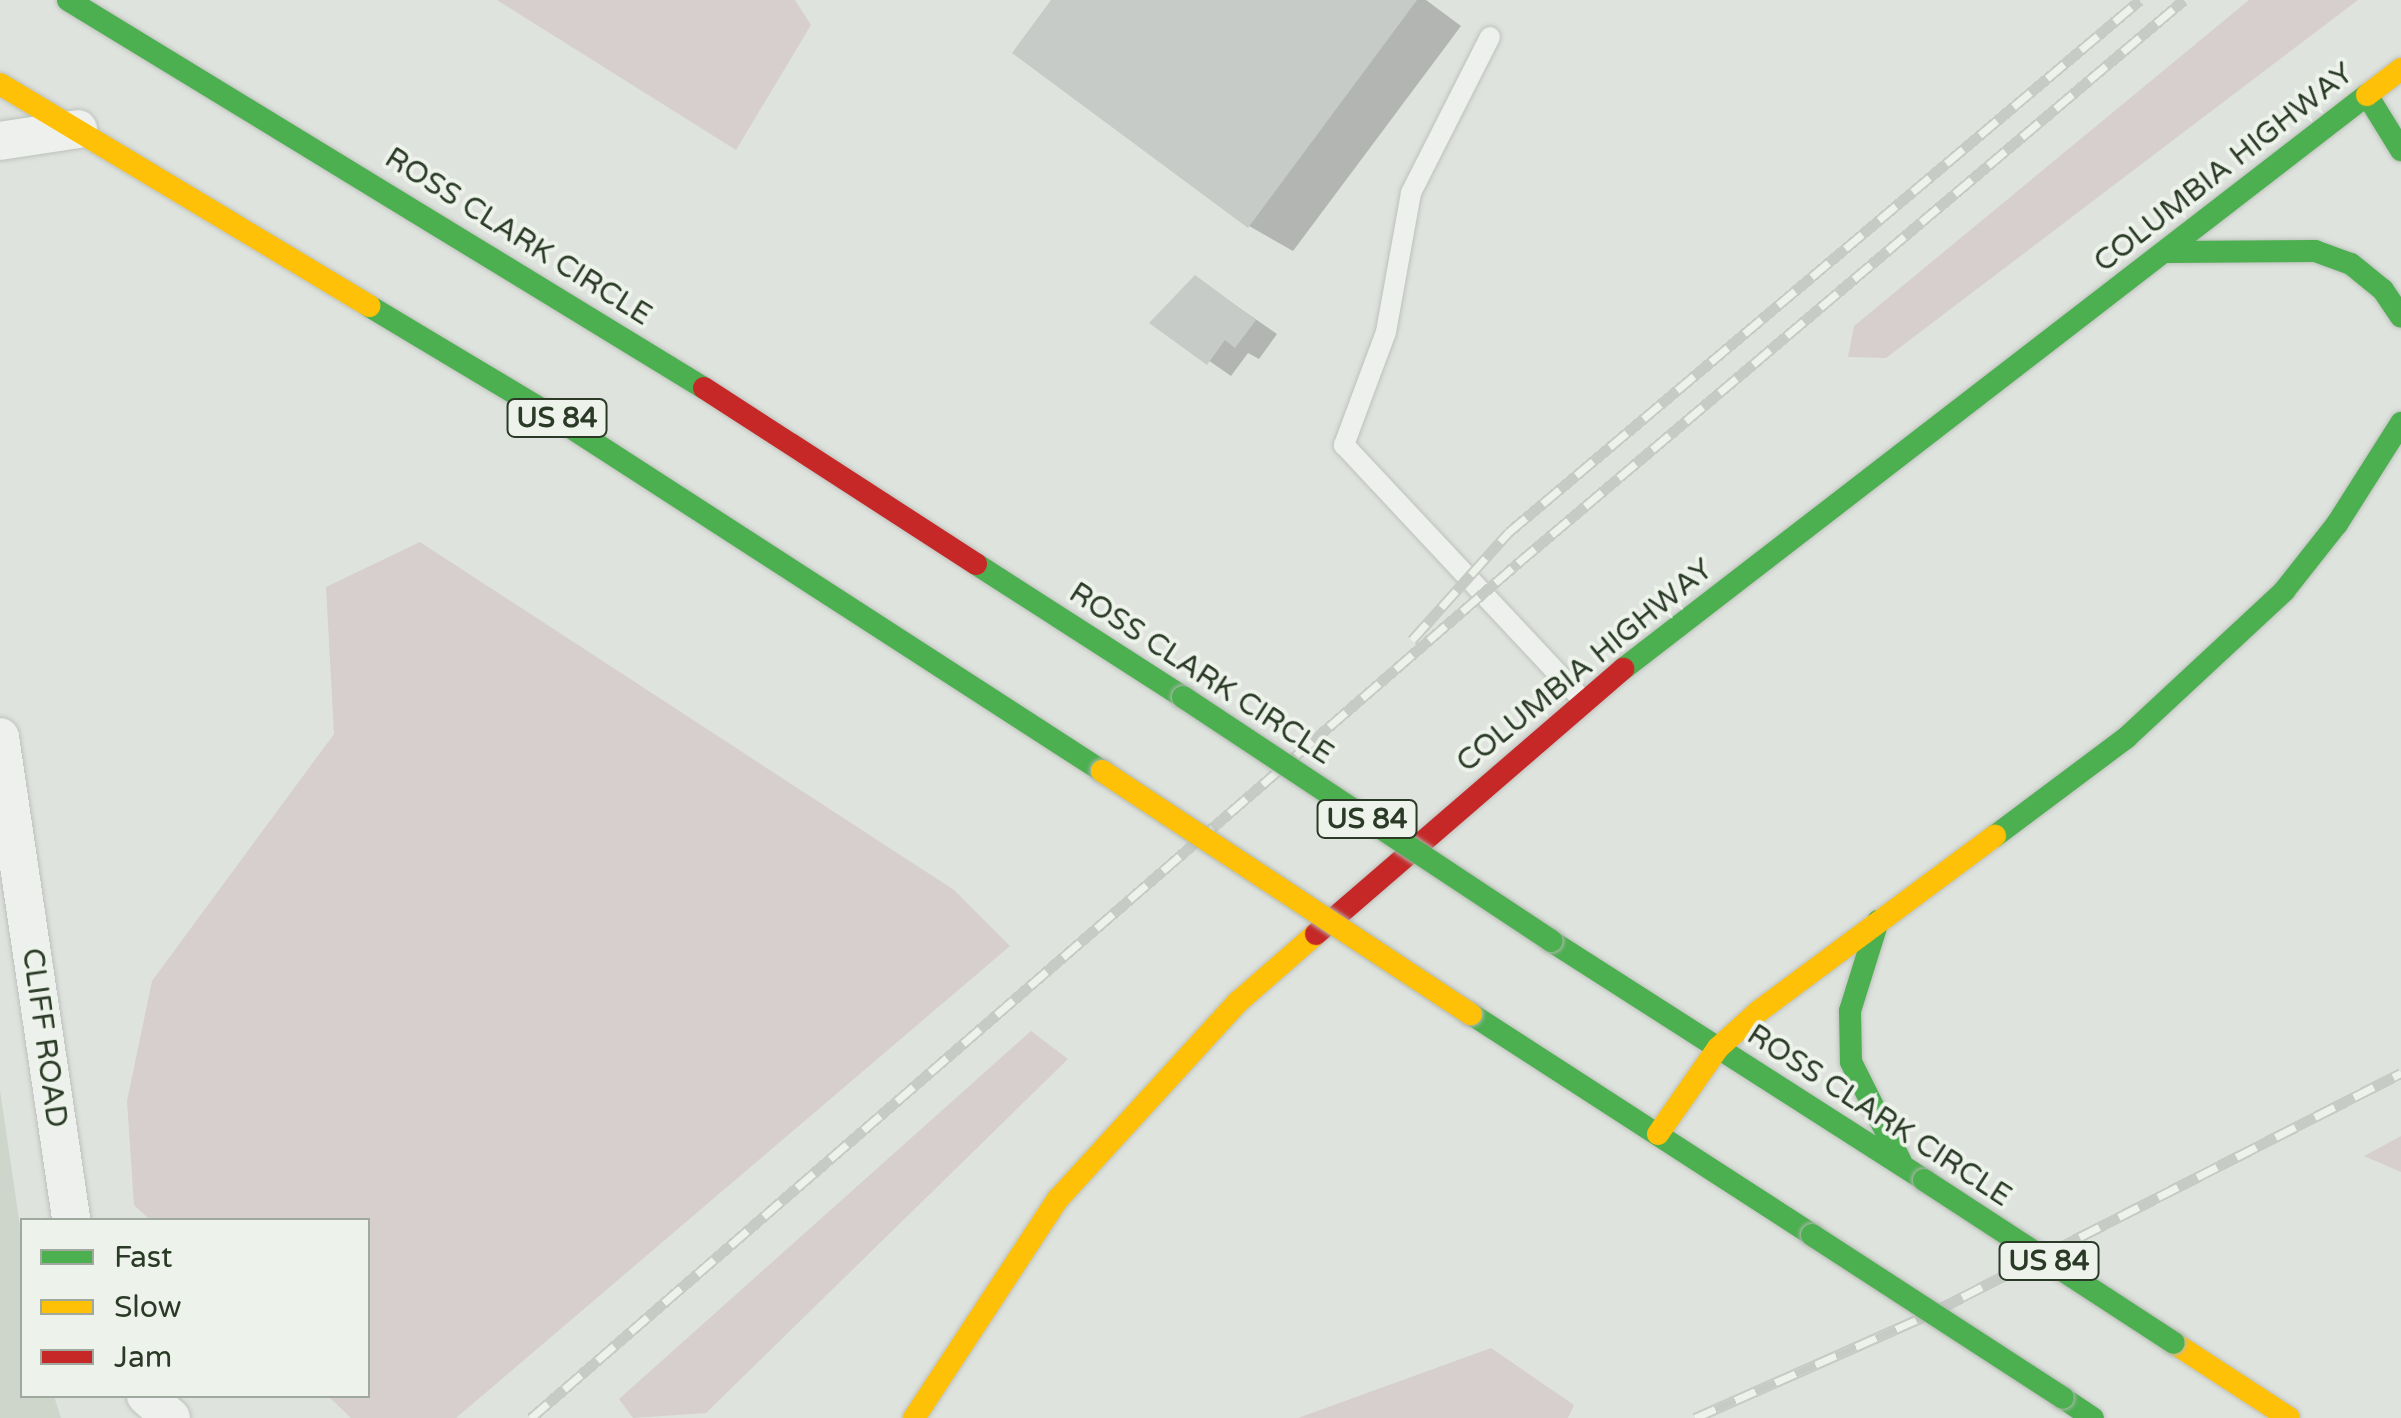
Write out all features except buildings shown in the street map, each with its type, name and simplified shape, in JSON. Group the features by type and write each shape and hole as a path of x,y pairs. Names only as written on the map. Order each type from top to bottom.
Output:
{"main road":[{"name":"ROSS CLARK CIRCLE","path":"68,0 610,328 2288,1418"},
{"name":"COLUMBIA HIGHWAY","path":"914,1418 1058,1199 1138,1104 1238,1002 1583,700 2401,69"},
{"name":"US 84","path":"0,84 556,418 2094,1418"},
{"path":"2366,95 2401,150"},
{"path":"2166,252 2315,252 2350,264 2382,290 2401,317"},
{"path":"1658,1134 1718,1048 1878,921 2126,738 2212,662 2306,564 2401,423"},
{"path":"1878,921 1850,1011 1851,1062 1914,1174"}],"street":[{"path":"0,141 78,129"},
{"name":"CLIFF ROAD","path":"0,737 71,1218"}],"lane":[{"path":"1490,36 1411,193 1386,332 1344,445 1583,700"}],"shaded area":[{"path":"497,0 795,0 811,25 736,150"},
{"path":"2249,0 2358,0 1886,358 1848,357 1854,326"},
{"path":"420,542 954,890 1010,946 456,1418 351,1418 330,1398 370,1398 370,1218 148,1218 134,1205 127,1101 152,981 334,734 326,587"},
{"path":"1031,1031 1068,1059 706,1413 633,1418 619,1399"},
{"path":"0,1090 20,1226 20,1398 55,1398 61,1418 0,1418"},
{"path":"2401,1136 2401,1172 2364,1156"},
{"path":"1491,1348 1574,1405 1568,1418 1298,1418"}],"railway":[{"path":"1412,640 1509,532 2140,0"},
{"path":"531,1418 1518,563 2184,0"},
{"path":"1695,1418 1923,1317 2401,1073"}],"traffic: fast":[{"path":"68,0 704,388"},
{"path":"1623,669 2367,95"},
{"path":"2367,95 2401,150"},
{"path":"2166,252 2315,251 2351,264 2383,290 2401,317"},
{"path":"369,306 556,418 1102,771"},
{"path":"1995,836 2126,738 2284,591 2337,524 2401,423"},
{"path":"976,564 1183,697"},
{"path":"1183,697 1551,941"},
{"path":"1878,921 1850,1011 1851,1062 1901,1162"},
{"path":"1551,941 1924,1180"},
{"path":"1471,1014 1812,1235"},
{"path":"1924,1180 2174,1343"},
{"path":"1812,1235 2063,1398"},
{"path":"2063,1398 2093,1418"}],"traffic: slow":[{"path":"2367,95 2401,69"},
{"path":"0,84 369,306"},
{"path":"1102,771 1471,1014"},
{"path":"1658,1134 1718,1048 1759,1011 1995,836"},
{"path":"914,1418 1058,1199 1238,1002 1316,934"},
{"path":"2174,1343 2289,1418"}],"traffic: jam":[{"path":"704,388 976,564"},
{"path":"1316,934 1623,669"}]}
